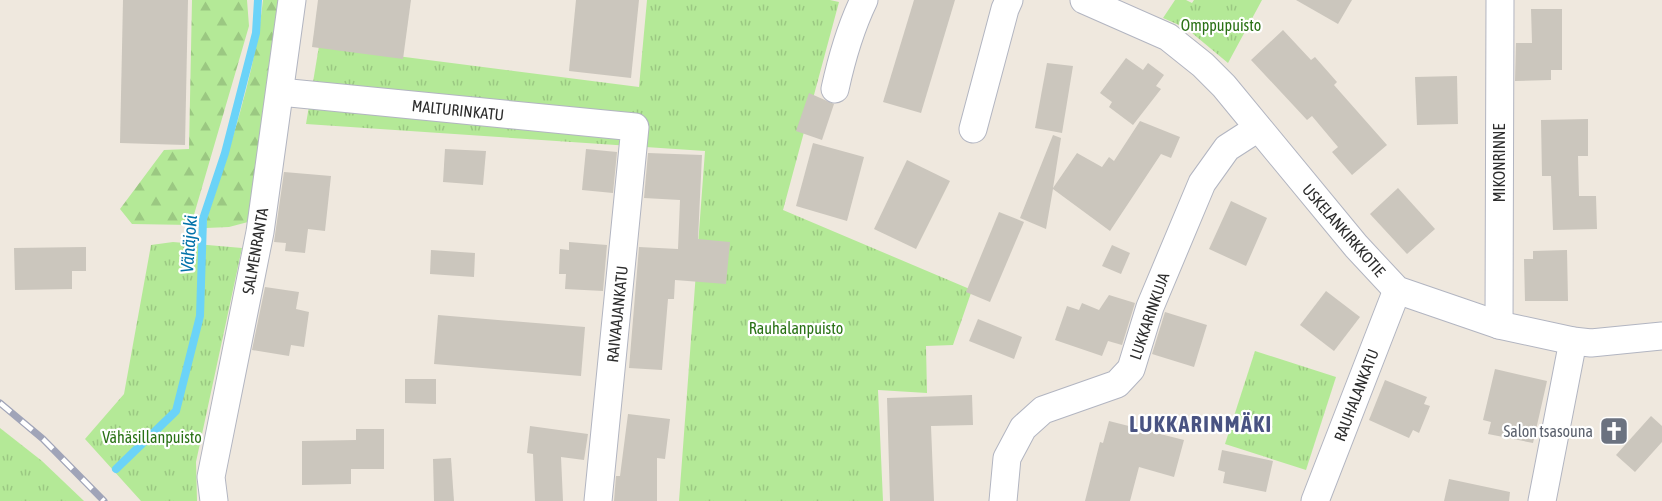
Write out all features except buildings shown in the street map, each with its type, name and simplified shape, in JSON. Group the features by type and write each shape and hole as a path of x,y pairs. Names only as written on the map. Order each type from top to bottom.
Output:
{"street":[{"name":"SALMENRANTA","path":"214,501 211,477 260,232 292,0"},
{"path":"835,89 851,27 864,0"},
{"path":"973,129 1005,9 1010,0"},
{"name":"USKELANKIRKKOTIE","path":"1084,0 1168,38 1203,65 1224,86 1356,246 1397,290 1499,326 1573,341 1591,343 1662,336"},
{"name":"MIKONRINNE","path":"1499,326 1500,0"},
{"name":"MALTURINKATU","path":"280,92 635,127"},
{"name":"RAIVAAJANKATU","path":"598,501 635,127"},
{"name":"LUKKARINKUJA","path":"1003,501 1007,458 1023,428 1043,410 1117,384 1131,369 1150,307 1202,183 1227,148 1258,128"},
{"name":"RAUHALANKATU","path":"1315,501 1397,290"},
{"path":"1542,501 1573,341"}],"green space":[{"path":"192,0 247,0 249,26 191,225 132,224 120,209 164,150 189,149"},
{"path":"263,0 278,0 248,222 229,227 206,228 207,218 248,83"},
{"name":"Rauhalanpuisto","path":"647,0 830,0 839,2 783,210 972,290 953,345 926,346 927,393 878,390 883,501 679,501 705,151 306,124 319,46 639,87"},
{"name":"Omppupuisto","path":"1175,0 1186,0 1192,3 1194,0 1262,0 1228,63 1186,28 1163,18"},
{"name":"Vähäsillanpuisto","path":"173,242 242,248 196,462 197,501 141,501 85,439 124,394 151,245"},
{"path":"1255,351 1336,377 1306,470 1225,444"},
{"path":"0,428 42,461 84,501 0,501"}],"waterway":[{"name":"Vähäjoki","path":"116,469 176,411 200,316 203,219 225,153 256,33 258,0"}],"railway":[{"path":"0,403 43,439 104,501"}],"place":[{"name":"Salon tsasouna","path":"1614,431"}],"district":[{"name":"LUKKARINMÄKI","path":"1201,424"}]}
